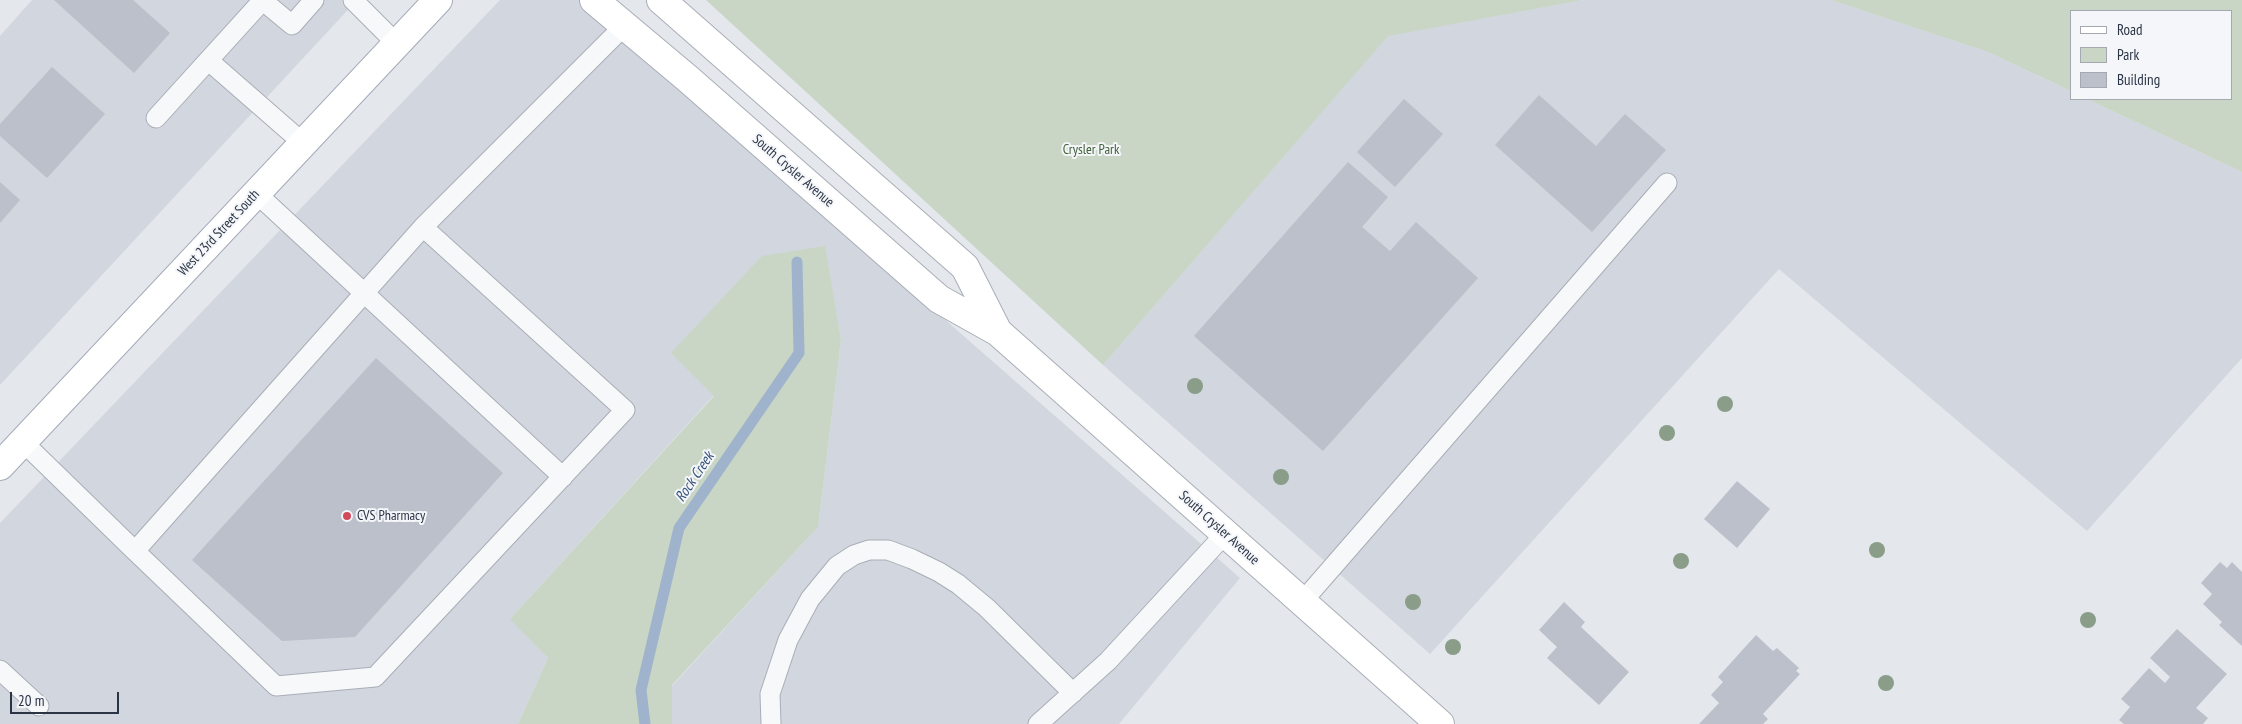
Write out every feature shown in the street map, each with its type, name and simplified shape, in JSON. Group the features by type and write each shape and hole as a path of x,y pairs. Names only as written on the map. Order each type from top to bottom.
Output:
{"main road":[{"name":"West 23rd Street South","path":"0,466 256,192 398,44 437,0"},
{"name":"South Crysler Avenue","path":"594,0 694,84 939,299 998,332 1440,724"},
{"name":"South Crysler Avenue","path":"661,0 965,267 998,332"}],"lane":[{"path":"156,118 262,0 292,25 314,0"},
{"path":"353,0 398,44"},
{"path":"135,550 424,228 624,26"},
{"path":"209,61 303,144"},
{"path":"1302,602 1667,183"},
{"path":"256,192 563,477"},
{"path":"22,442 276,686 375,677 625,410 424,228"},
{"path":"1038,724 1108,661 1225,534"},
{"path":"771,724 770,694 788,640 810,599 838,566 854,555 870,550 888,550 912,558 958,584 987,608 1073,692"},
{"path":"0,670 39,706"}],"shaded area":[{"path":"32,0 357,0 0,385 0,36"},
{"path":"500,0 580,0 1240,578 1119,724 672,724 672,686 818,527 841,340 824,246 672,353 714,395 511,618 548,658 518,724 0,724 0,523"},
{"path":"1583,0 1831,0 1988,52 2070,91 2070,100 2089,100 2242,172 2242,358 2087,531 1779,269 1430,654 1103,365 1388,35"}],"green space":[{"name":"Crysler Park","path":"706,0 1583,0 1388,36 1103,365"},
{"path":"1831,0 2242,0 2242,172 2089,100 2232,100 2232,10 2070,10 2070,91 1988,52"},
{"path":"825,246 841,340 818,527 672,685 672,724 518,724 548,658 510,619 714,396 671,353 762,256"}],"building":[{"path":"54,0 133,0 170,33 134,73"},
{"path":"52,67 105,114 47,178 0,136 0,124"},
{"path":"1539,95 1596,146 1625,114 1666,150 1592,232 1495,145"},
{"path":"1404,99 1443,134 1395,187 1357,152"},
{"path":"1348,162 1388,197 1362,227 1390,251 1416,222 1478,278 1323,451 1194,336"},
{"path":"0,182 20,200 0,223"},
{"name":"CVS Pharmacy","path":"376,358 503,473 355,637 282,641 192,560"},
{"path":"1737,481 1770,509 1737,548 1704,519"},
{"path":"2220,562 2227,568 2232,562 2242,572 2242,646 2219,625 2222,622 2203,604 2212,594 2201,583"},
{"path":"1564,602 1585,622 1581,627 1629,672 1599,705 1547,658 1557,647 1539,630"},
{"path":"2177,629 2227,674 2196,708 2208,718 2203,724 2124,724 2119,720 2130,707 2121,699 2149,668 2165,683 2170,677 2150,658"},
{"path":"1756,635 1773,651 1777,648 1799,668 1796,671 1800,674 1763,714 1768,719 1763,724 1699,724 1719,703 1711,695 1723,682 1718,677"}],"waterway":[{"name":"Rock Creek","path":"645,724 641,690 679,528 799,353 797,262"}],"place":[{"name":"CVS Pharmacy","path":"347,516"}]}
